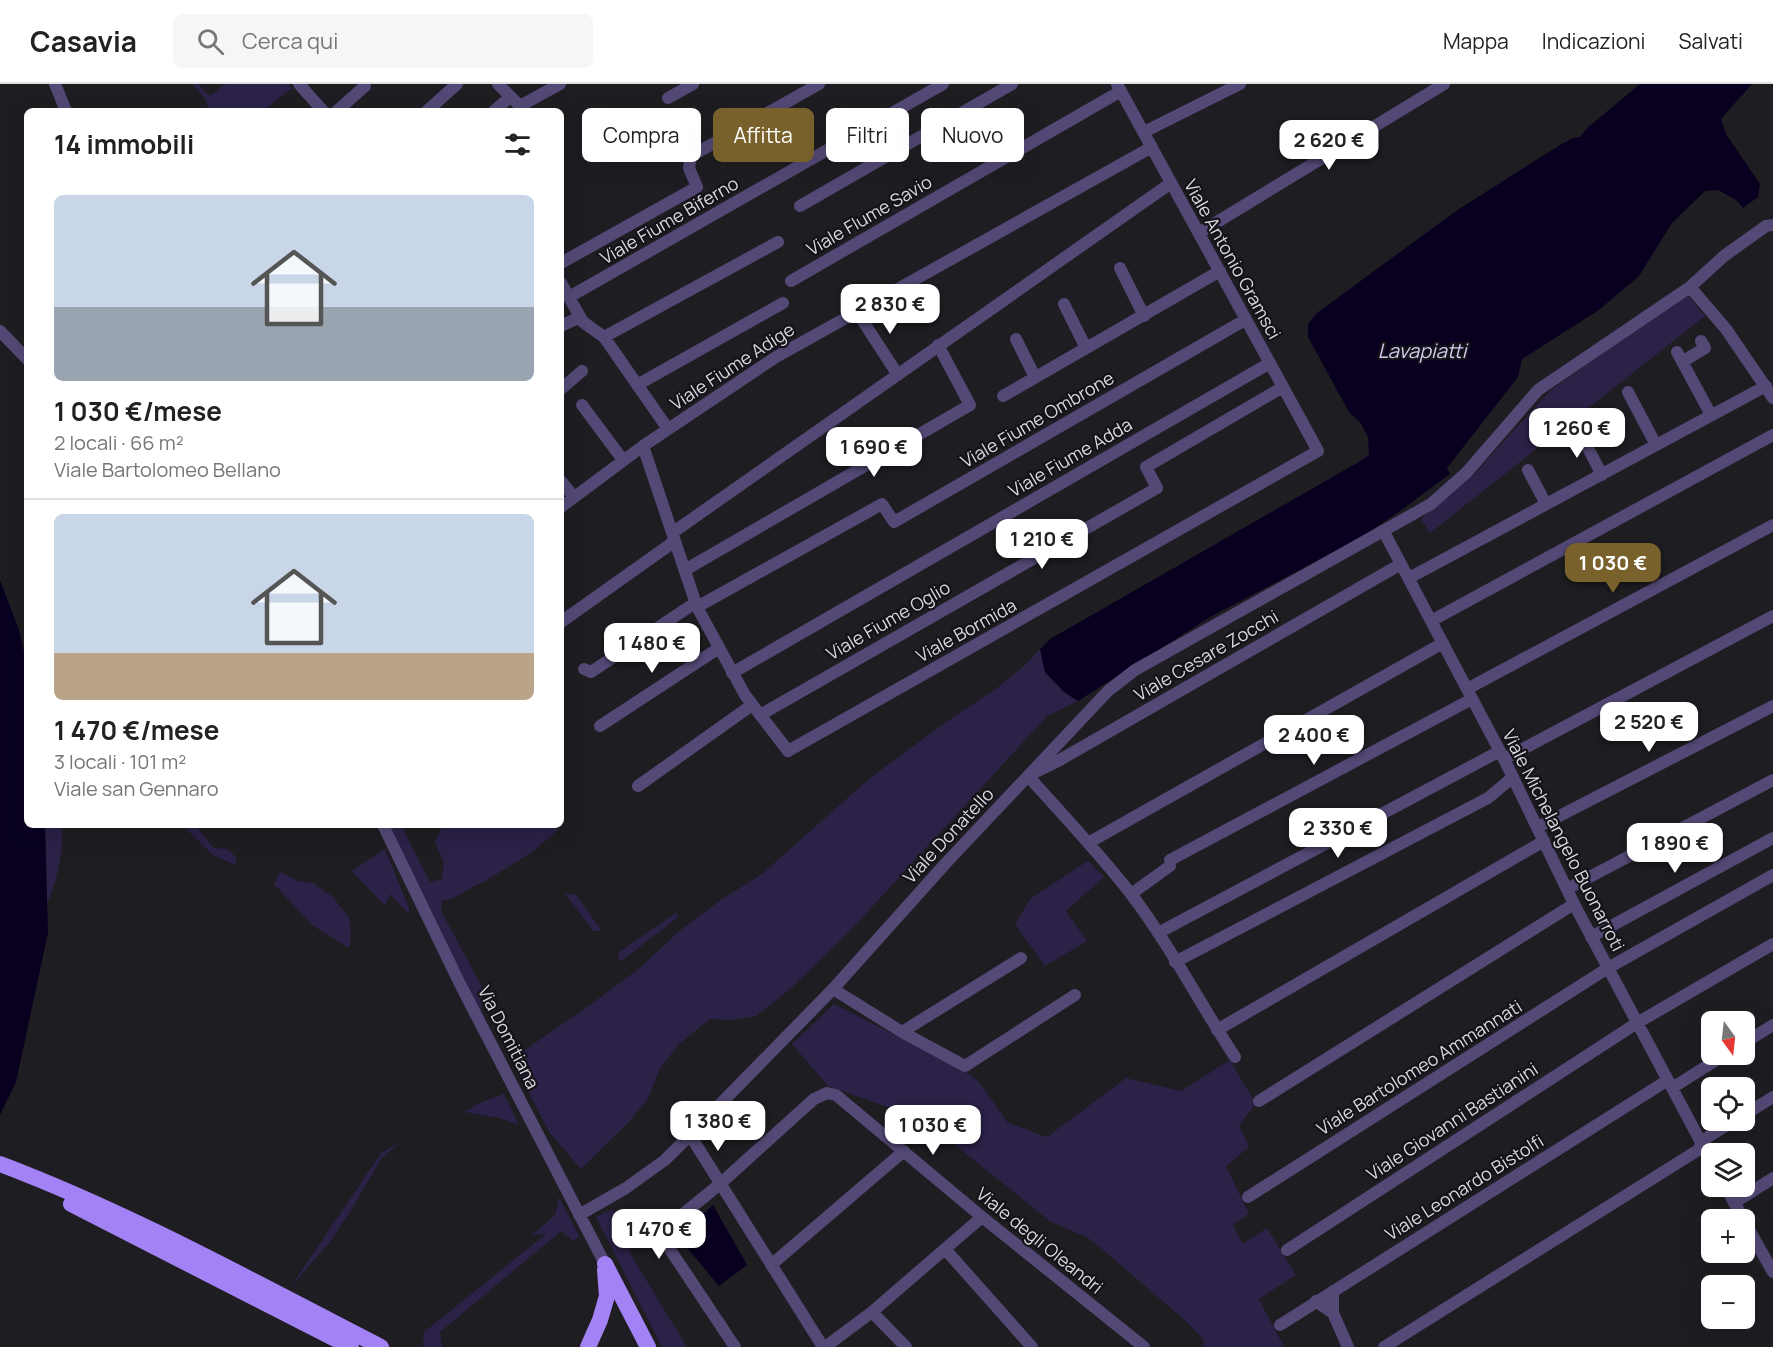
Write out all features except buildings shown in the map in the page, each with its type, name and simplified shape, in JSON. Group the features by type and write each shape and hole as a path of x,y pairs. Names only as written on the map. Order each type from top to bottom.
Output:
{"highway":[{"path":"0,1164 47,1182 163,1236 381,1347"},
{"path":"0,1176 75,1206 351,1347"},
{"path":"588,1347 600,1320 607,1296 605,1264"},
{"path":"605,1264 648,1347"}],"street":[{"path":"55,84 65,108"},
{"path":"299,84 320,108"},
{"path":"430,108 457,84"},
{"path":"498,84 520,106 560,84"},
{"path":"668,98 693,84"},
{"path":"564,261 697,187 689,168 691,156 819,84"},
{"name":"Viale Fiume Biferno","path":"569,297 943,84"},
{"path":"800,206 1012,84"},
{"path":"1144,132 1240,84"},
{"path":"1199,233 1444,84"},
{"path":"340,108 365,86"},
{"name":"Viale Antonio Gramsci","path":"1119,87 1318,451"},
{"name":"Viale FIume Savio","path":"791,281 1119,87"},
{"path":"497,108 510,97"},
{"name":"Viale Fiume Adige","path":"564,505 643,446 776,357 1152,147"},
{"path":"564,620 673,537 938,345 1171,183"},
{"name":"Viale Donatello","path":"579,1215 642,1177 665,1160 833,989 946,863 1108,691 1135,670 1431,504 1467,472 1538,390 1690,287 1724,256 1766,226 1773,225"},
{"path":"604,337 778,242"},
{"path":"1120,268 1144,316"},
{"path":"1003,396 1220,271"},
{"path":"1690,287 1726,329 1773,398"},
{"path":"564,288 583,322 604,337 668,429"},
{"path":"637,385 783,303"},
{"path":"1064,304 1086,348"},
{"path":"857,312 898,375"},
{"path":"564,325 580,317"},
{"name":"Viale Fiume Ombrone","path":"696,605 882,504 894,522 1245,321"},
{"path":"0,331 24,356"},
{"path":"1016,339 1035,377"},
{"path":"1701,341 1705,348 1679,357 1711,415"},
{"path":"685,570 970,405 938,345"},
{"name":"Viale Fiume Adda","path":"732,673 1269,363"},
{"path":"564,386 582,371"},
{"path":"1409,578 1766,386"},
{"name":"Viale Fiume Oglio","path":"756,710 1157,488 1146,467 1283,387"},
{"path":"1628,392 1656,445"},
{"path":"582,405 623,460"},
{"path":"1578,429 1602,474"},
{"path":"1431,621 1773,435"},
{"path":"638,786 756,710 732,673 696,605 643,446"},
{"name":"Viale Bormida","path":"756,710 788,751 1318,451"},
{"path":"1528,470 1546,504"},
{"path":"564,485 574,497"},
{"path":"1131,894 1170,863 1773,525"},
{"name":"Viale Michelangelo Buonarroti","path":"1384,532 1514,777 1574,904 1701,1145"},
{"name":"Viale Cesare Zocchi","path":"1028,776 1401,564"},
{"path":"584,669 591,672 696,605"},
{"path":"1158,933 1773,616"},
{"path":"1088,843 1443,642"},
{"path":"600,726 719,648"},
{"path":"1538,827 1773,706"},
{"path":"1028,776 1131,894 1235,1057"},
{"path":"1175,962 1488,798 1514,777"},
{"path":"1567,888 1773,780"},
{"name":"Via Domitiana","path":"384,828 460,984 605,1264"},
{"path":"1591,937 1773,838"},
{"path":"1217,1030 1544,841"},
{"name":"Viale Bartolomeo Ammannati","path":"1248,1197 1608,968 1773,875"},
{"path":"1259,1101 1574,904"},
{"name":"Viale Giovanni Bastianini","path":"1287,1250 1637,1023 1773,944"},
{"path":"902,1032 1021,958"},
{"path":"833,989 902,1032 965,1066 1075,995"},
{"path":"1755,1036 1773,1025"},
{"name":"Viale Leonardo Bistolfi","path":"1280,1325 1670,1084 1705,1065"},
{"name":"Viale degli Oleandri","path":"720,1184 814,1099 827,1093 836,1095 982,1217 1144,1347"},
{"path":"1755,1108 1773,1097"},
{"path":"1704,1143 1720,1131"},
{"path":"690,1135 824,1347 873,1312 982,1217"},
{"path":"1384,1347 1701,1145"},
{"path":"771,1265 904,1151"},
{"path":"1734,1203 1773,1178"},
{"path":"720,1184 672,1223 668,1239 671,1251 735,1347"},
{"path":"1731,1197 1738,1209"},
{"path":"1755,1238 1771,1263"},
{"path":"945,1249 1032,1347"},
{"path":"1333,1291 1333,1313 1348,1347"},
{"path":"1316,1301 1333,1313"},
{"path":"873,1312 906,1347"}],"shaded area":[{"path":"193,84 198,84 210,96 225,84 288,84 292,88 267,108 209,108 205,99"},
{"path":"1687,294 1705,316 1430,533 1421,519 1474,474 1551,390"},
{"path":"1040,649 1045,672 1064,692 1078,701 1047,716 849,932 789,990 756,1016 733,1020 710,1019 679,1044 659,1070 648,1099 627,1124 581,1169 549,1132 523,1081 519,1054 641,967 678,932 721,900 763,873 870,778 946,722 996,689"},
{"path":"45,828 61,828 59,865 47,904"},
{"path":"185,828 197,828 214,848 227,849 236,857 236,865 213,855"},
{"path":"391,828 403,828 430,882 442,879 444,863 435,842 442,828 556,828 558,830 532,852 482,883 454,898 442,901 441,911 483,989 481,1013 410,871"},
{"path":"385,849 409,908 408,913 390,894 385,906 352,871"},
{"path":"1088,861 1104,877 1066,911 1087,941 1045,966 1015,924 1030,899"},
{"path":"280,872 298,881 313,883 333,897 349,918 351,934 349,948 312,925 274,884"},
{"path":"565,893 576,895 602,931 593,931"},
{"path":"677,912 677,918 620,962 618,953"},
{"path":"834,1004 960,1068 979,1082 1008,1123 1047,1137 1126,1078 1181,1091 1230,1060 1256,1104 1239,1125 1249,1147 1226,1166 1249,1214 1233,1225 1243,1244 1267,1228 1296,1275 1259,1299 1284,1347 1203,1347 1204,1340 1188,1323 1108,1254 1088,1238 1050,1221 924,1120 828,1086 792,1044"},
{"path":"504,1094 519,1125 499,1118 465,1112 479,1103"},
{"path":"399,1143 381,1159 329,1243 290,1288 381,1153"},
{"path":"559,1197 579,1236 573,1241 561,1231 440,1332 442,1347 423,1347 424,1332 546,1234 532,1235 555,1215"},
{"path":"613,1209 624,1223 631,1255 687,1347 662,1347 596,1217"}],"water":[{"name":"Lavapiatti","path":"1640,84 1752,84 1721,119 1726,134 1760,184 1758,197 1743,208 1736,200 1718,190 1705,191 1672,223 1639,276 1599,310 1522,359 1518,377 1447,468 1450,474 1400,511 1360,538 1212,616 1078,701 1064,692 1045,672 1040,649 1050,639 1369,455 1368,437 1360,422 1349,412 1308,337 1308,324 1317,313 1456,211 1560,145 1580,137 1586,129"},
{"path":"0,580 19,630 24,652 24,828 45,828 48,933 16,1082 0,1115"},
{"path":"713,1205 747,1265 719,1286 678,1237"}]}
